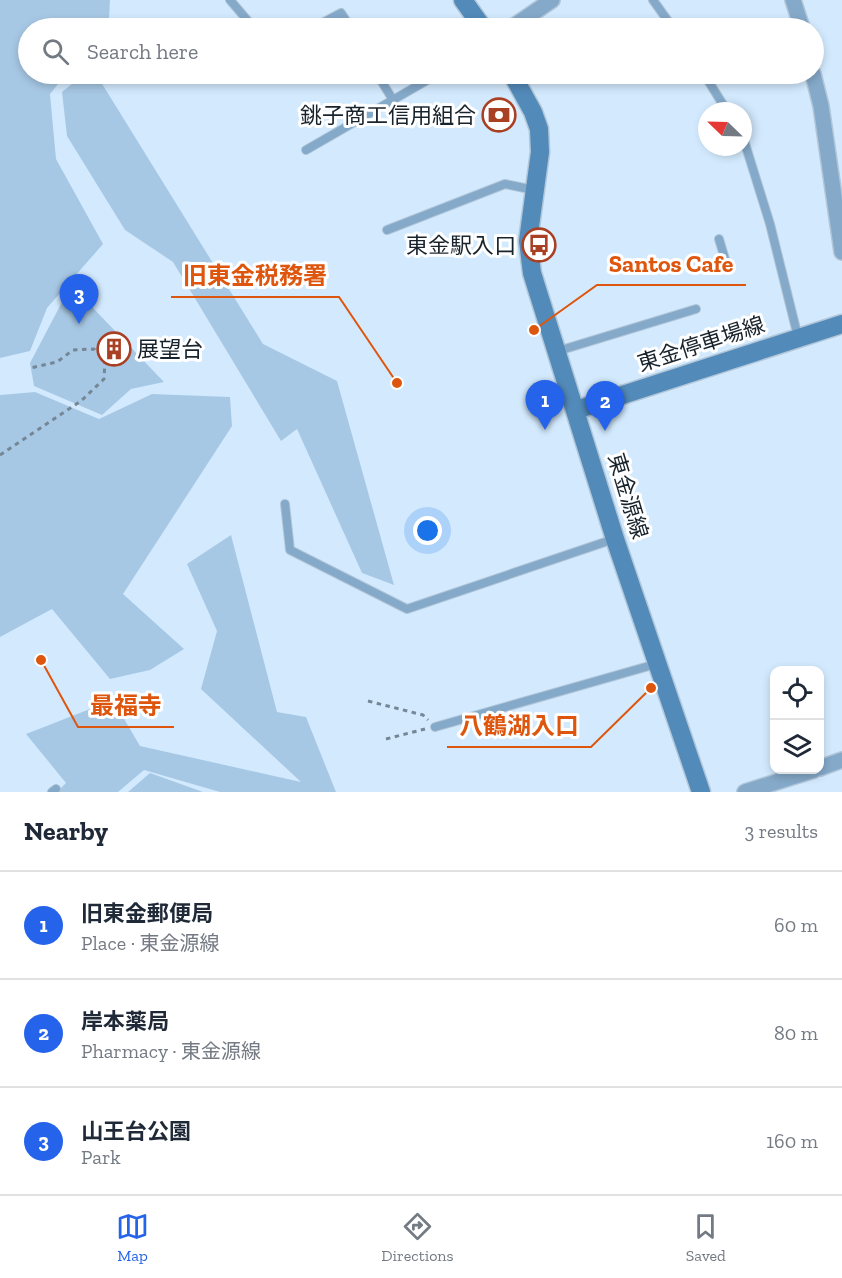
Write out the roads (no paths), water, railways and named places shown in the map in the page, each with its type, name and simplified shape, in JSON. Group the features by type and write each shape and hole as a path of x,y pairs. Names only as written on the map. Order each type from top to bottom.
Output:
{"main road":[{"path":"464,0 476,18"},
{"name":"東金源線","path":"518,84 533,112 539,129 540,152 528,241 529,259 615,539 701,792"},
{"name":"東金停車場線","path":"576,410 842,324"}],"street":[{"path":"526,18 552,0"},
{"path":"793,0 799,18"},
{"path":"816,84 821,106 842,252"},
{"path":"824,766 842,760"},
{"path":"745,792 801,774"}],"lane":[{"path":"230,0 245,18"},
{"path":"653,0 666,18"},
{"path":"330,18 341,12 345,18"},
{"path":"383,84 393,100"},
{"path":"306,150 421,84"},
{"path":"710,84 721,102"},
{"path":"749,156 770,224 798,337"},
{"path":"387,230 505,184 534,190"},
{"path":"719,239 725,259"},
{"path":"558,351 696,309"},
{"path":"285,504 290,550 406,609 615,539"},
{"path":"435,727 658,664"}],"place":[{"name":"銚子商工信用組合","path":"499,115"},
{"name":"東金駅入口","path":"539,245"},
{"name":"山王台公園","path":"79,324"},
{"name":"Santos Cafe","path":"534,330"},
{"name":"展望台","path":"114,349"},
{"name":"旧東金税務署","path":"397,383"},
{"name":"旧東金郵便局","path":"545,430"},
{"name":"岸本薬局","path":"605,431"},
{"name":"最福寺","path":"41,660"},
{"name":"八鶴湖入口","path":"651,688"}]}
